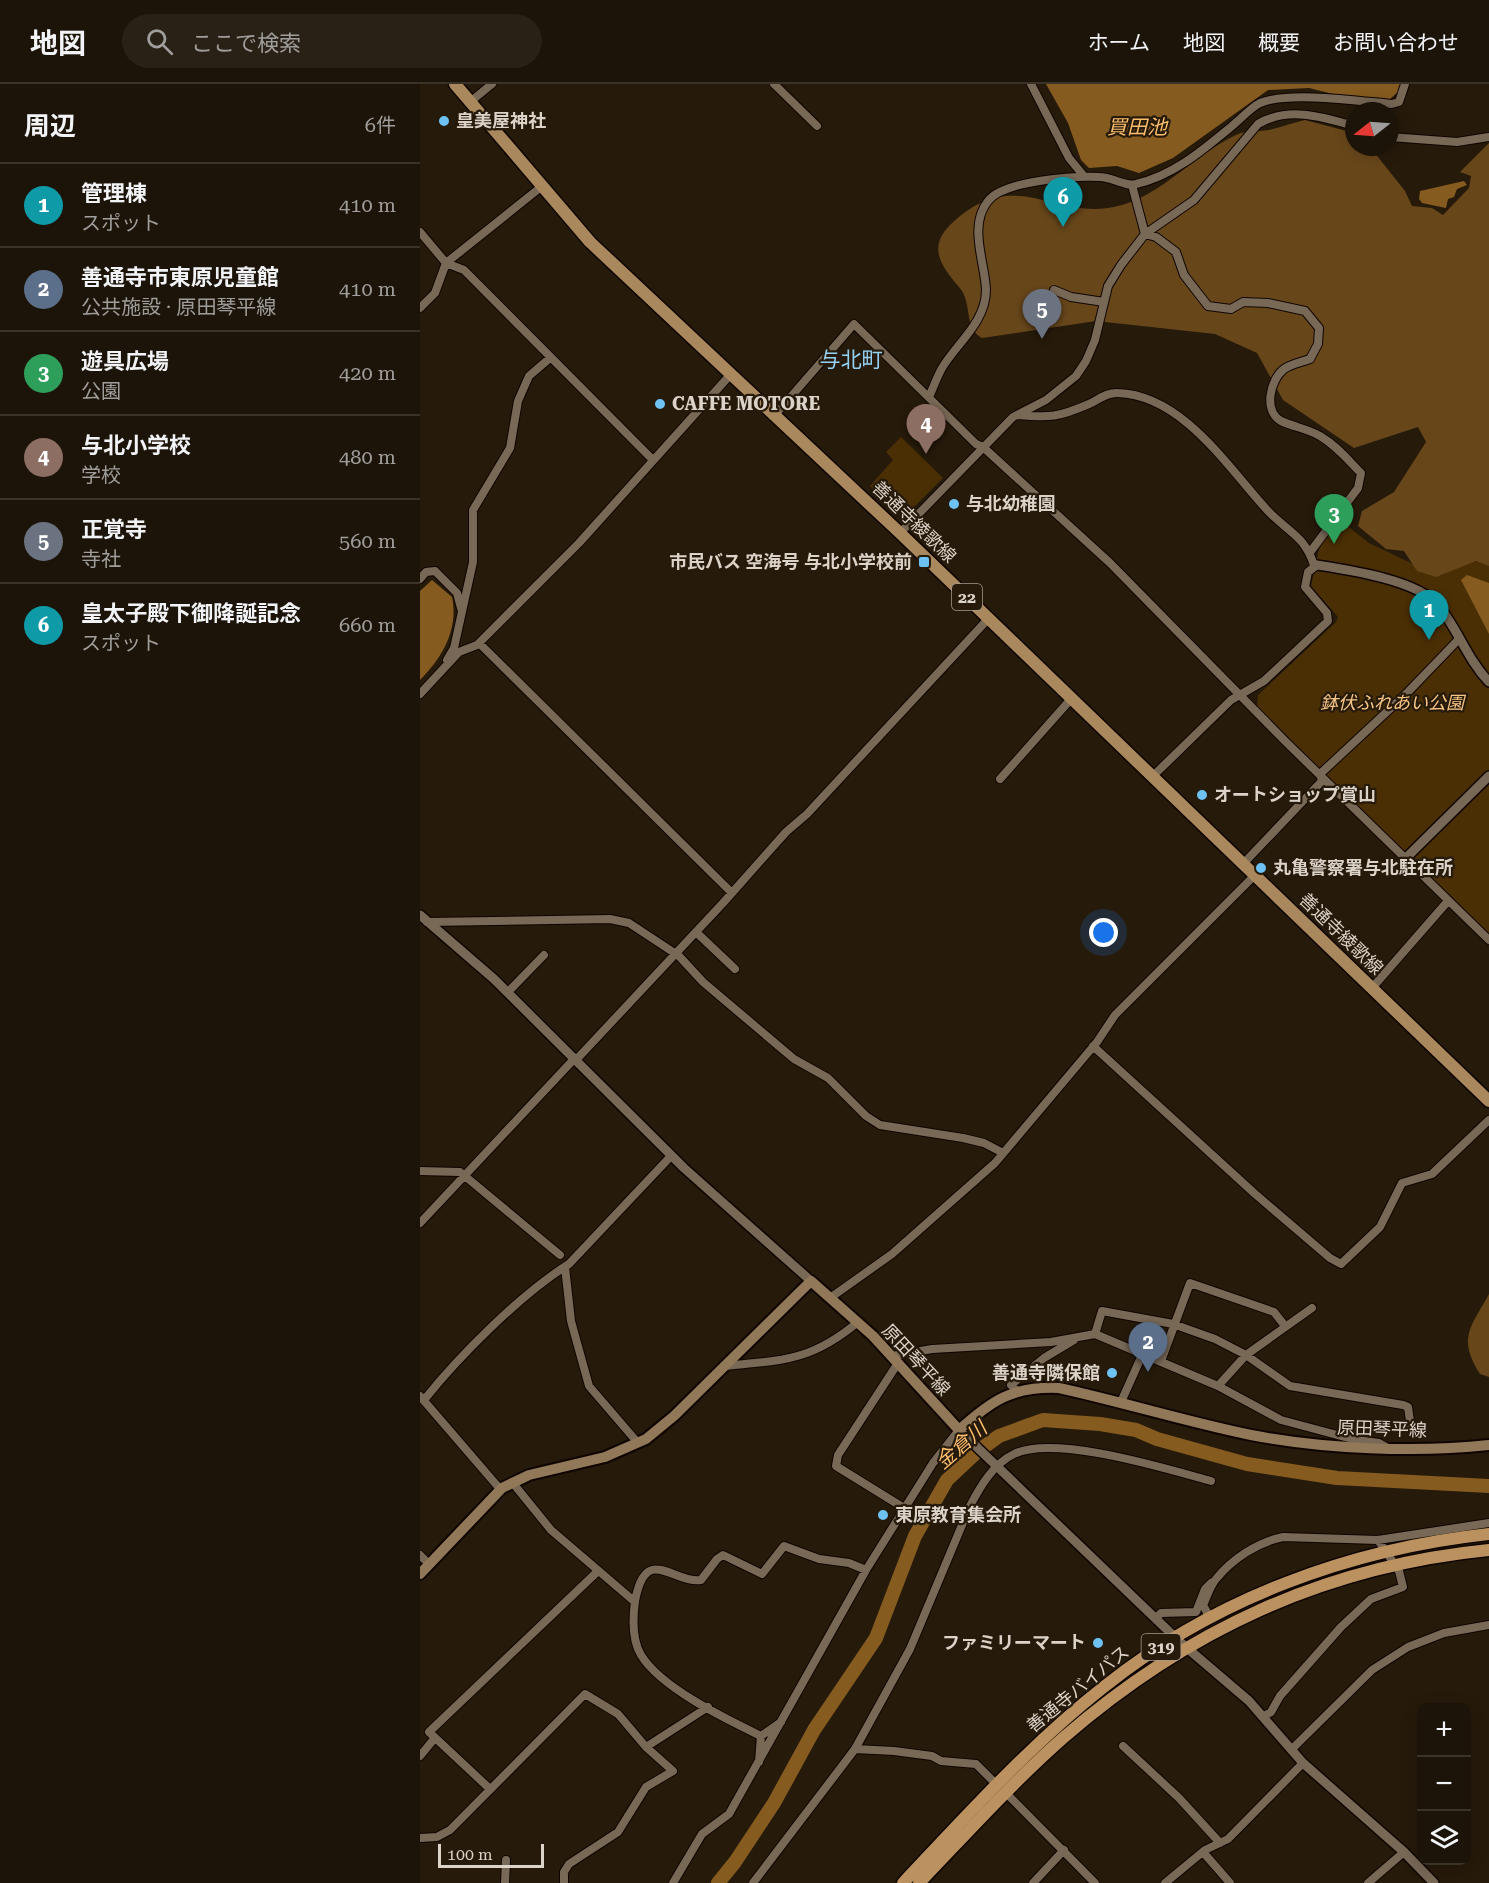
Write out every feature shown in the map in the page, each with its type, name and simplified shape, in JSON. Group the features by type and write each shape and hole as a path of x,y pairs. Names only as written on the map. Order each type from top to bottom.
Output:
{"highway":[{"name":"善通寺バイパス","path":"903,1883 1104,1686 1209,1618 1294,1580 1351,1560 1386,1551 1489,1534"},
{"name":"善通寺バイパス","path":"919,1883 1001,1789 1086,1718 1186,1647 1236,1619 1284,1598 1394,1564 1489,1550"}],"main road":[{"name":"善通寺綾歌線","path":"455,84 590,242 900,533 1489,1101"},
{"name":"原田琴平線","path":"811,1281 895,1359 962,1432 994,1401 1017,1391 1037,1387 1059,1388 1252,1435 1345,1446 1466,1448 1489,1445"},
{"path":"420,1574 500,1489 529,1475 605,1457 638,1443 674,1416 811,1281"}],"street":[{"path":"470,102 492,84"},
{"path":"774,84 817,126"},
{"path":"1031,84 1069,158 1083,175"},
{"path":"929,397 943,366 973,327 983,309 986,290 980,249 980,226 986,203 998,192 1014,186 1083,175 1114,179 1131,185 1176,169 1258,104 1292,98 1392,104 1399,102 1405,84"},
{"path":"900,533 983,447 1018,415 1046,400 1076,376 1086,361 1095,340 1108,286 1121,265 1145,234 1194,200 1254,128 1270,117 1280,114 1308,115 1345,124"},
{"path":"1399,138 1457,142 1489,138"},
{"path":"1131,185 1145,234"},
{"path":"420,308 435,293 446,263 541,187"},
{"path":"420,232 446,263 464,270 652,459"},
{"path":"1145,234 1156,237 1176,252 1184,275 1208,306 1231,309 1243,302 1268,303 1305,311 1319,328 1318,344 1310,359 1286,367 1280,374 1269,400 1272,412 1280,420 1319,435 1336,447 1361,473 1358,488 1311,551"},
{"path":"1054,290 1071,297 1104,302"},
{"path":"775,415 854,324 976,444 983,447 1080,534 1489,940"},
{"path":"420,686 449,658 454,648 473,562 473,510 510,448 518,401 529,376 550,358"},
{"path":"420,694 459,652 479,643 579,543 652,459 731,374"},
{"path":"1018,415 1045,418 1067,412 1116,392 1157,404 1196,431 1217,451 1269,512 1311,551 1315,565"},
{"path":"1152,777 1240,694 1264,681 1328,621 1327,612 1305,587 1308,572 1315,565"},
{"path":"1315,565 1415,588 1437,603 1470,659 1489,682"},
{"path":"420,579 426,572 435,571 457,593 462,609"},
{"path":"420,1223 676,954 786,832 807,814 988,618"},
{"path":"1320,774 1407,693 1460,639"},
{"path":"479,643 732,893"},
{"path":"1000,779 1071,699"},
{"path":"1242,865 1322,781 1320,774"},
{"path":"1406,858 1489,776"},
{"path":"830,1298 892,1254 966,1190 1004,1153 1093,1046 1115,1015 1254,876"},
{"path":"1372,988 1448,901"},
{"path":"424,918 610,919 629,923 676,954 703,982 794,1059 828,1078 866,1116 880,1125 963,1138 984,1143 1004,1153"},
{"path":"424,918 508,992 671,1156 811,1281"},
{"path":"696,932 735,969"},
{"path":"508,992 544,955"},
{"path":"1093,1046 1262,1201 1341,1264 1380,1227 1402,1183 1417,1176 1432,1174 1489,1120"},
{"path":"500,1489 422,1398 540,1284 565,1267 618,1215 671,1156"},
{"path":"420,1171 460,1172 560,1255"},
{"path":"565,1267 571,1321 589,1386 638,1443"},
{"path":"1161,1361 1190,1283 1274,1312 1285,1326"},
{"path":"1218,1386 1246,1355 1312,1308"},
{"path":"1095,1334 1102,1311 1176,1325 1215,1339 1246,1355 1290,1386 1408,1407 1411,1428"},
{"path":"724,1366 780,1362 804,1356 858,1323"},
{"path":"904,1508 836,1466 838,1455 895,1359 932,1349 1052,1342 1095,1334 1218,1386 1281,1420 1356,1440 1379,1443 1386,1447"},
{"path":"1017,1391 1011,1385 1026,1372 1078,1338"},
{"path":"1121,1402 1143,1353"},
{"path":"672,1883 702,1834 729,1814 785,1719 866,1570 933,1463 962,1432 1176,1638 1249,1701 1303,1763 1404,1852 1434,1883"},
{"path":"753,1883 855,1749 910,1649 970,1506 982,1484 997,1466 1014,1454 1030,1448 1050,1448 1149,1464 1211,1481"},
{"path":"512,1482 551,1530 597,1572 635,1602"},
{"path":"1155,1618 1161,1613 1192,1614 1196,1612 1205,1589 1215,1579 1256,1545 1269,1540 1283,1538 1378,1540 1489,1523"},
{"path":"1263,1717 1271,1712 1280,1696 1341,1627 1371,1599 1403,1587 1394,1564 1378,1540"},
{"path":"761,1736 668,1684 641,1655 634,1630 638,1586 649,1571 655,1569 685,1579 700,1580 723,1555 762,1574 784,1546 819,1559 849,1563 866,1570"},
{"path":"420,1555 429,1564"},
{"path":"490,1789 429,1732 597,1572"},
{"path":"1209,1618 1203,1605 1215,1579"},
{"path":"1291,1750 1372,1670 1408,1647 1444,1633 1489,1625"},
{"path":"420,1838 428,1839 443,1835 585,1694 618,1714 646,1747 673,1771 646,1787 618,1832 569,1864 564,1872 564,1883"},
{"path":"646,1747 708,1707"},
{"path":"758,1764 761,1736 785,1719"},
{"path":"420,1756 435,1739"},
{"path":"1123,1746 1179,1798 1220,1843"},
{"path":"855,1749 894,1750 932,1756 941,1761 976,1764 1095,1883"},
{"path":"1166,1883 1203,1852 1220,1843 1269,1799 1303,1763"},
{"path":"1033,1883 1064,1850"},
{"path":"1203,1852 1230,1883"},
{"path":"1368,1883 1404,1852"},
{"path":"505,1883 506,1860"}],"green space":[{"path":"901,437 943,478 908,513 898,512 870,486 893,460 886,452"},
{"name":"鉢伏ふれあい公園","path":"1340,520 1369,543 1430,572 1448,558 1489,563 1489,936 1257,707 1258,695 1336,622 1338,617 1311,586 1320,545"}],"shaded area":[{"path":"1305,120 1345,131 1345,156 1377,156 1405,191 1412,206 1432,208 1443,215 1469,188 1471,176 1460,172 1489,143 1489,566 1476,561 1436,577 1417,571 1404,551 1386,549 1358,526 1362,511 1394,492 1426,442 1418,427 1354,448 1283,400 1257,353 1215,334 1096,321 982,338 972,328 963,293 943,265 938,249 943,233 974,207 995,198 1016,196 1036,198 1077,208 1098,209 1122,205 1152,192 1219,144 1234,136 1269,130"},
{"path":"1489,1294 1489,1377 1480,1374 1473,1362 1468,1342 1472,1324"}],"water":[{"name":"買田池","path":"1046,84 1401,84 1400,90 1389,100 1357,100 1309,88 1268,90 1173,158 1139,173 1117,166 1089,168 1081,160 1068,123"},
{"path":"1464,181 1467,185 1457,189 1454,197 1448,199 1446,208 1422,203 1419,199 1420,191"},
{"path":"1467,575 1489,583 1489,634 1461,580"},
{"path":"432,580 452,597 453,620 451,632 442,653 420,680 420,591"}],"waterway":[{"name":"金倉川","path":"718,1883 735,1862 774,1803 814,1730 876,1638 915,1536 947,1480 978,1451 999,1436 1043,1420 1100,1424 1136,1430 1157,1439 1247,1464 1337,1478 1489,1486"}],"place":[{"name":"皇美屋神社","path":"444,121"},
{"name":"皇太子殿下御降誕記念","path":"1063,227"},
{"name":"正覚寺","path":"1042,339"},
{"name":"CAFFE MOTORE","path":"660,404"},
{"name":"与北小学校","path":"926,454"},
{"name":"与北幼稚園","path":"954,504"},
{"name":"遊具広場","path":"1334,544"},
{"name":"市民バス 空海号 与北小学校前","path":"924,562"},
{"name":"管理棟","path":"1429,640"},
{"name":"オートショップ賞山","path":"1202,795"},
{"name":"丸亀警察署与北駐在所","path":"1261,868"},
{"name":"善通寺市東原児童館","path":"1148,1372"},
{"name":"善通寺隣保館","path":"1112,1373"},
{"name":"東原教育集会所","path":"883,1515"},
{"name":"ファミリーマート","path":"1098,1643"}],"district":[{"name":"与北町","path":"851,360"}]}
